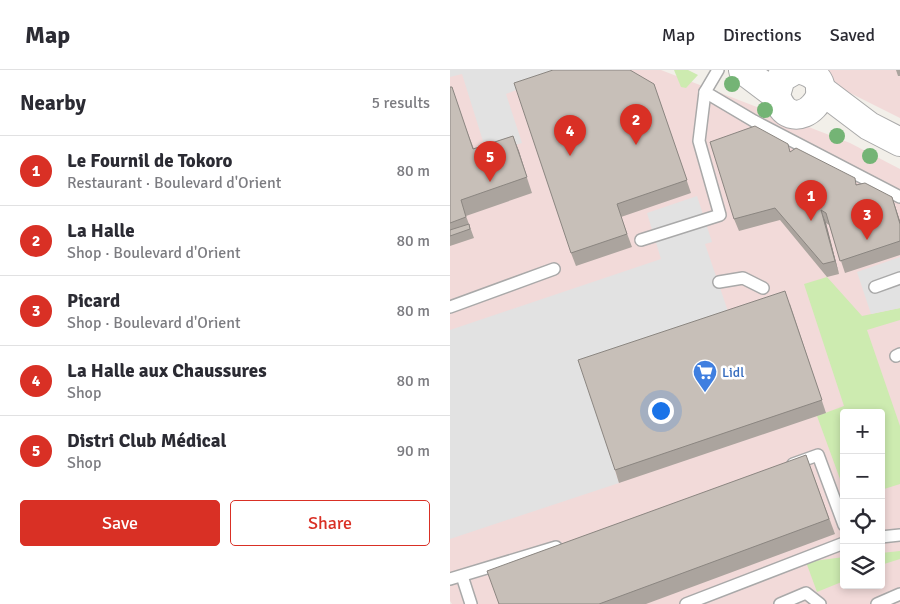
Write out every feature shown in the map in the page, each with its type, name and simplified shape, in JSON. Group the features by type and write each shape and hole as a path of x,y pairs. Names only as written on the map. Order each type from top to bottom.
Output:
{"street":[{"path":"743,70 801,81 868,126 900,142"}],"lane":[{"path":"641,240 720,215 699,141 705,92 718,70"},
{"path":"705,92 754,121 900,196"},
{"path":"450,307 554,269"},
{"path":"719,282 743,278 763,288"},
{"path":"875,287 900,278"},
{"path":"780,468 818,455 840,514"},
{"path":"885,537 900,535"},
{"path":"450,579 565,544"},
{"path":"686,604 841,544"},
{"path":"462,576 470,604"},
{"path":"780,604 806,593 820,604"},
{"path":"878,604 900,594"}],"shaded area":[{"path":"450,70 661,70 850,143 900,169 900,604 452,604 450,601"},
{"path":"450,70 567,70 506,94 522,143 487,154 462,74 450,77"},
{"path":"804,70 900,70 900,118"},
{"path":"697,196 712,242 705,244 732,323 583,373 619,483 450,539 450,330 661,259 647,213"},
{"path":"900,257 900,308 871,314 857,272"}],"green space":[{"path":"674,70 688,70 698,75 686,88 681,87"},
{"path":"827,277 862,316 900,308 900,320 867,330 900,426 900,484 885,489 885,409 840,409 840,479 817,416 844,406 804,284"},
{"path":"900,551 900,559 885,564 885,553"},
{"path":"840,558 840,583 817,592 806,562"}],"building":[{"path":"553,70 630,70 654,84 687,180 617,204 627,234 571,253 514,83"},
{"path":"450,87 452,87 473,149 513,136 527,177 461,200 466,217 450,223"},
{"path":"755,126 788,144 790,152 796,148 855,178 856,185 865,183 892,197 900,224 900,241 840,261 826,213 821,210 835,261 823,264 775,208 734,219 710,142"},
{"path":"469,224 470,229 450,236 450,230"},
{"name":"Lidl","path":"785,291 822,400 615,470 578,360"},
{"path":"806,455 829,519 599,604 499,604 487,571"}],"place":[{"name":"La Halle","path":"636,145"},
{"name":"La Halle aux Chaussures","path":"570,156"},
{"name":"Distri Club Médical","path":"490,182"},
{"name":"Le Fournil de Tokoro","path":"811,221"},
{"name":"Picard","path":"867,240"},
{"name":"Lidl","path":"705,393"}]}
